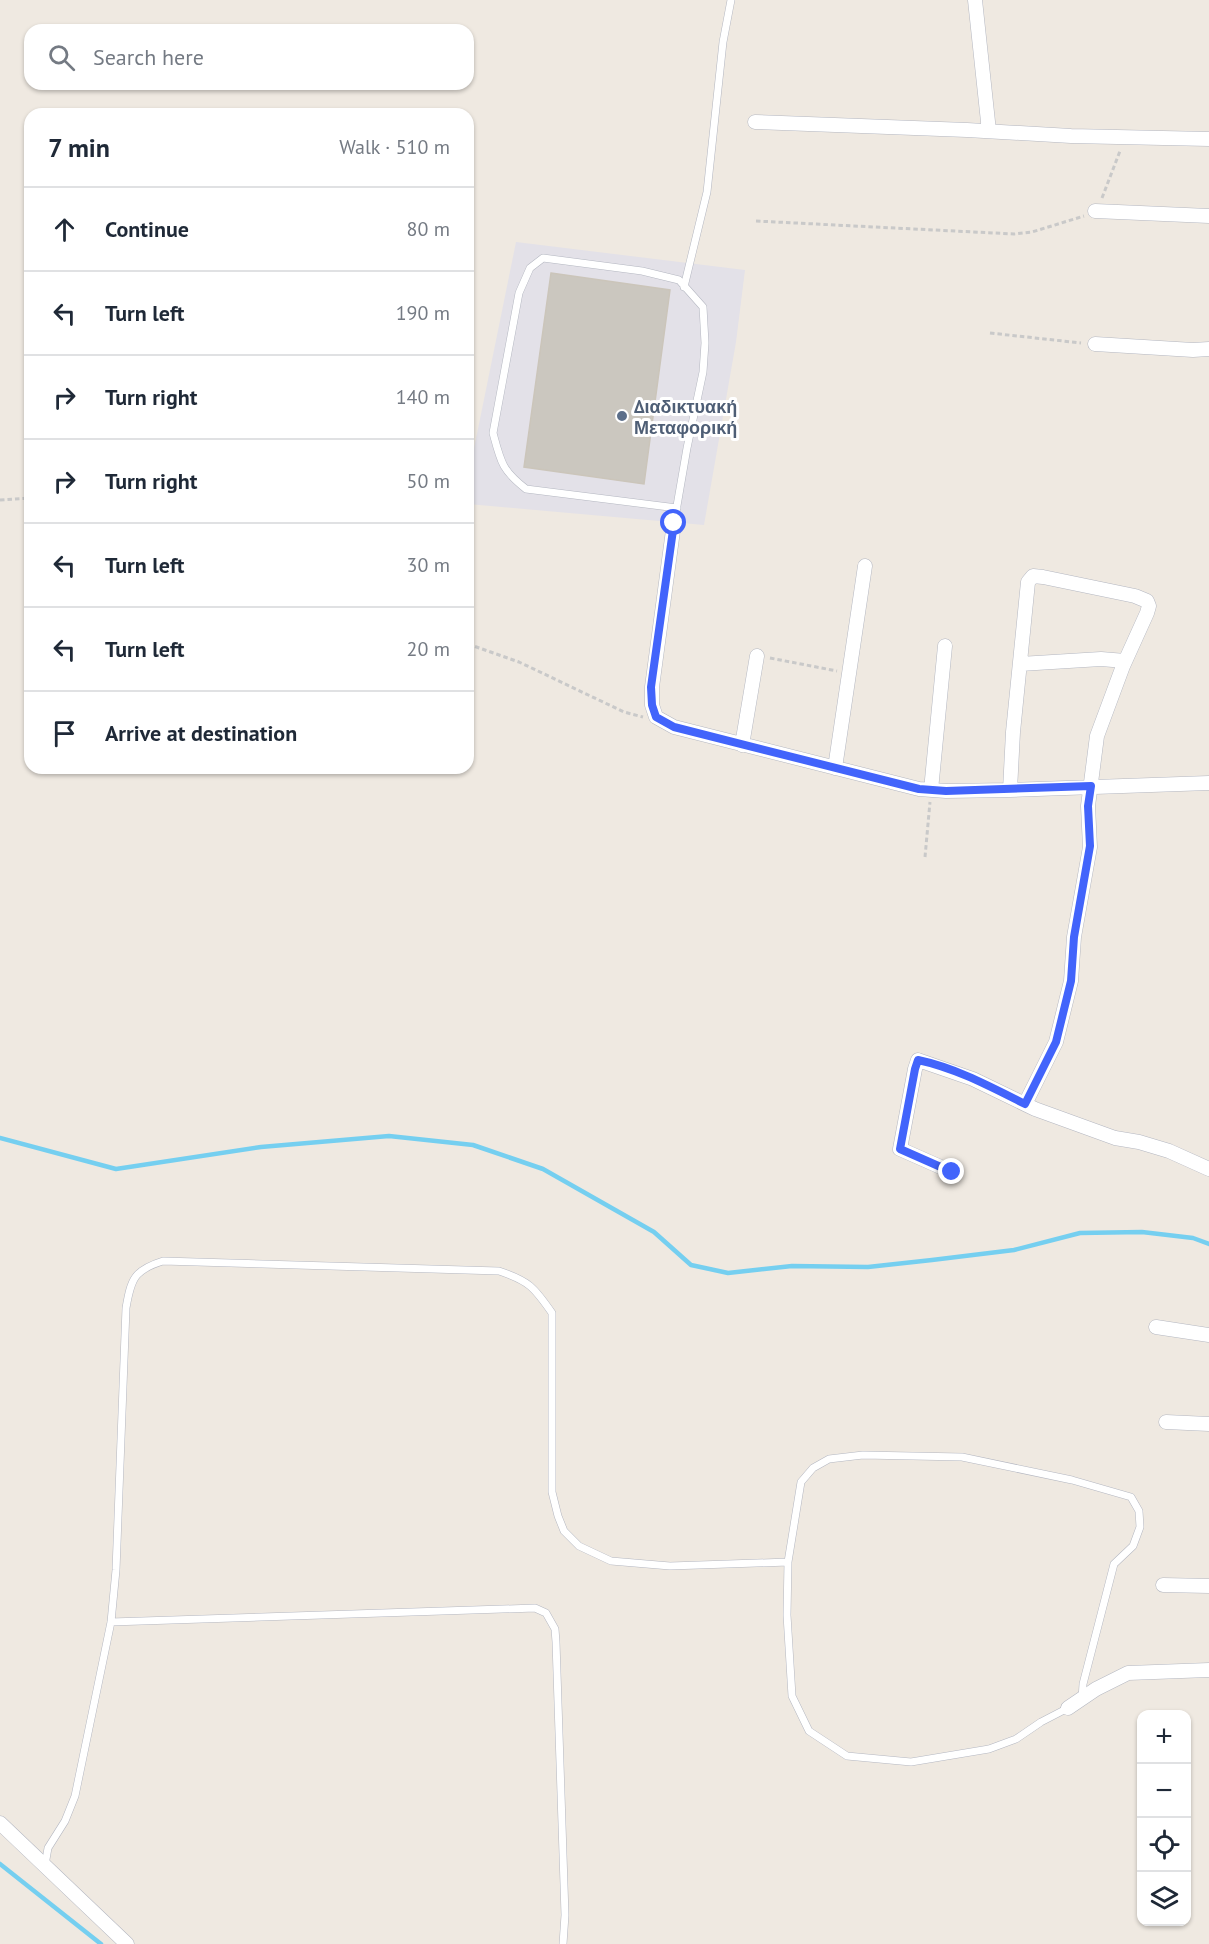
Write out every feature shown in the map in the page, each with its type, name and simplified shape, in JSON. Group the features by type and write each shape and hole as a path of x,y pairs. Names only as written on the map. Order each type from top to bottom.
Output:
{"street":[{"path":"975,0 989,131"},
{"path":"755,122 1122,138 1209,139"},
{"path":"1095,211 1209,216"},
{"path":"1095,344 1209,349"},
{"path":"674,523 651,687 652,705 656,717 674,727 903,786 931,790 1010,790 1209,783"},
{"path":"835,768 865,566"},
{"path":"1010,790 1010,765 1028,582 1033,576 1135,596 1147,601 1149,606 1147,614 1125,661 1097,736 1088,806 1090,846 1074,937 1071,981 1056,1042 1025,1104"},
{"path":"931,790 945,645"},
{"path":"742,745 756,656"},
{"path":"1020,664 1101,659 1125,661"},
{"path":"1093,759 1115,785"},
{"path":"952,1172 900,1149 918,1060 973,1078 1025,1104 1114,1138 1139,1142 1169,1151 1209,1169"},
{"path":"1156,1327 1209,1335"},
{"path":"1166,1422 1209,1424"},
{"path":"1163,1585 1209,1586"},
{"path":"1068,1708 1096,1689 1128,1673 1209,1670"},
{"path":"0,1823 128,1944"}],"lane":[{"path":"684,286 707,192 723,42 731,0"},
{"path":"674,523 703,372 705,343 703,307 679,280 642,271 543,258 530,268 519,293 493,433 508,474 526,489 676,507"},
{"path":"45,1865 48,1848 65,1821 75,1796 111,1622 116,1570 126,1308 129,1287 136,1275 147,1266 163,1261 499,1271 522,1279 537,1291 552,1313 552,1492 564,1531 579,1546 611,1561 670,1566 788,1562"},
{"path":"1068,1708 1041,1722 1016,1739 989,1749 911,1762 847,1755 809,1731 792,1696 787,1615 788,1562 801,1482 813,1468 828,1460 863,1455 962,1457 1072,1480 1131,1497 1139,1511 1140,1527 1133,1546 1114,1564 1083,1684 1082,1699"},
{"path":"111,1622 535,1608 546,1613 555,1629 556,1642 565,1915 563,1944"}],"path":[{"path":"756,221 1014,234 1032,232 1074,220 1095,211 1110,181 1122,138"},
{"path":"990,333 1095,344"},
{"path":"0,500 24,498"},
{"path":"474,646 519,662 624,712 641,717 656,717"},
{"path":"756,656 849,673"},
{"path":"925,857 931,790"}],"shaded area":[{"path":"516,242 745,270 736,342 704,525 474,505 474,448"}],"building":[{"path":"551,273 670,290 644,484 524,467"}],"waterway":[{"path":"0,1138 116,1169 261,1147 389,1136 473,1145 543,1169 654,1232 691,1265 728,1273 792,1266 868,1267 932,1260 1014,1250 1080,1233 1142,1232 1193,1238 1209,1244"},
{"path":"0,1864 101,1944"}],"place":[{"name":"Διαδικτυακή Μεταφορική","path":"622,416"}],"route":[{"path":"674,523 651,687 652,705 656,717 674,727 919,789 1010,790 1091,786 1088,806 1090,846 1074,937 1071,981 1056,1042 1025,1104 973,1078 918,1060 900,1149 952,1172"}]}
